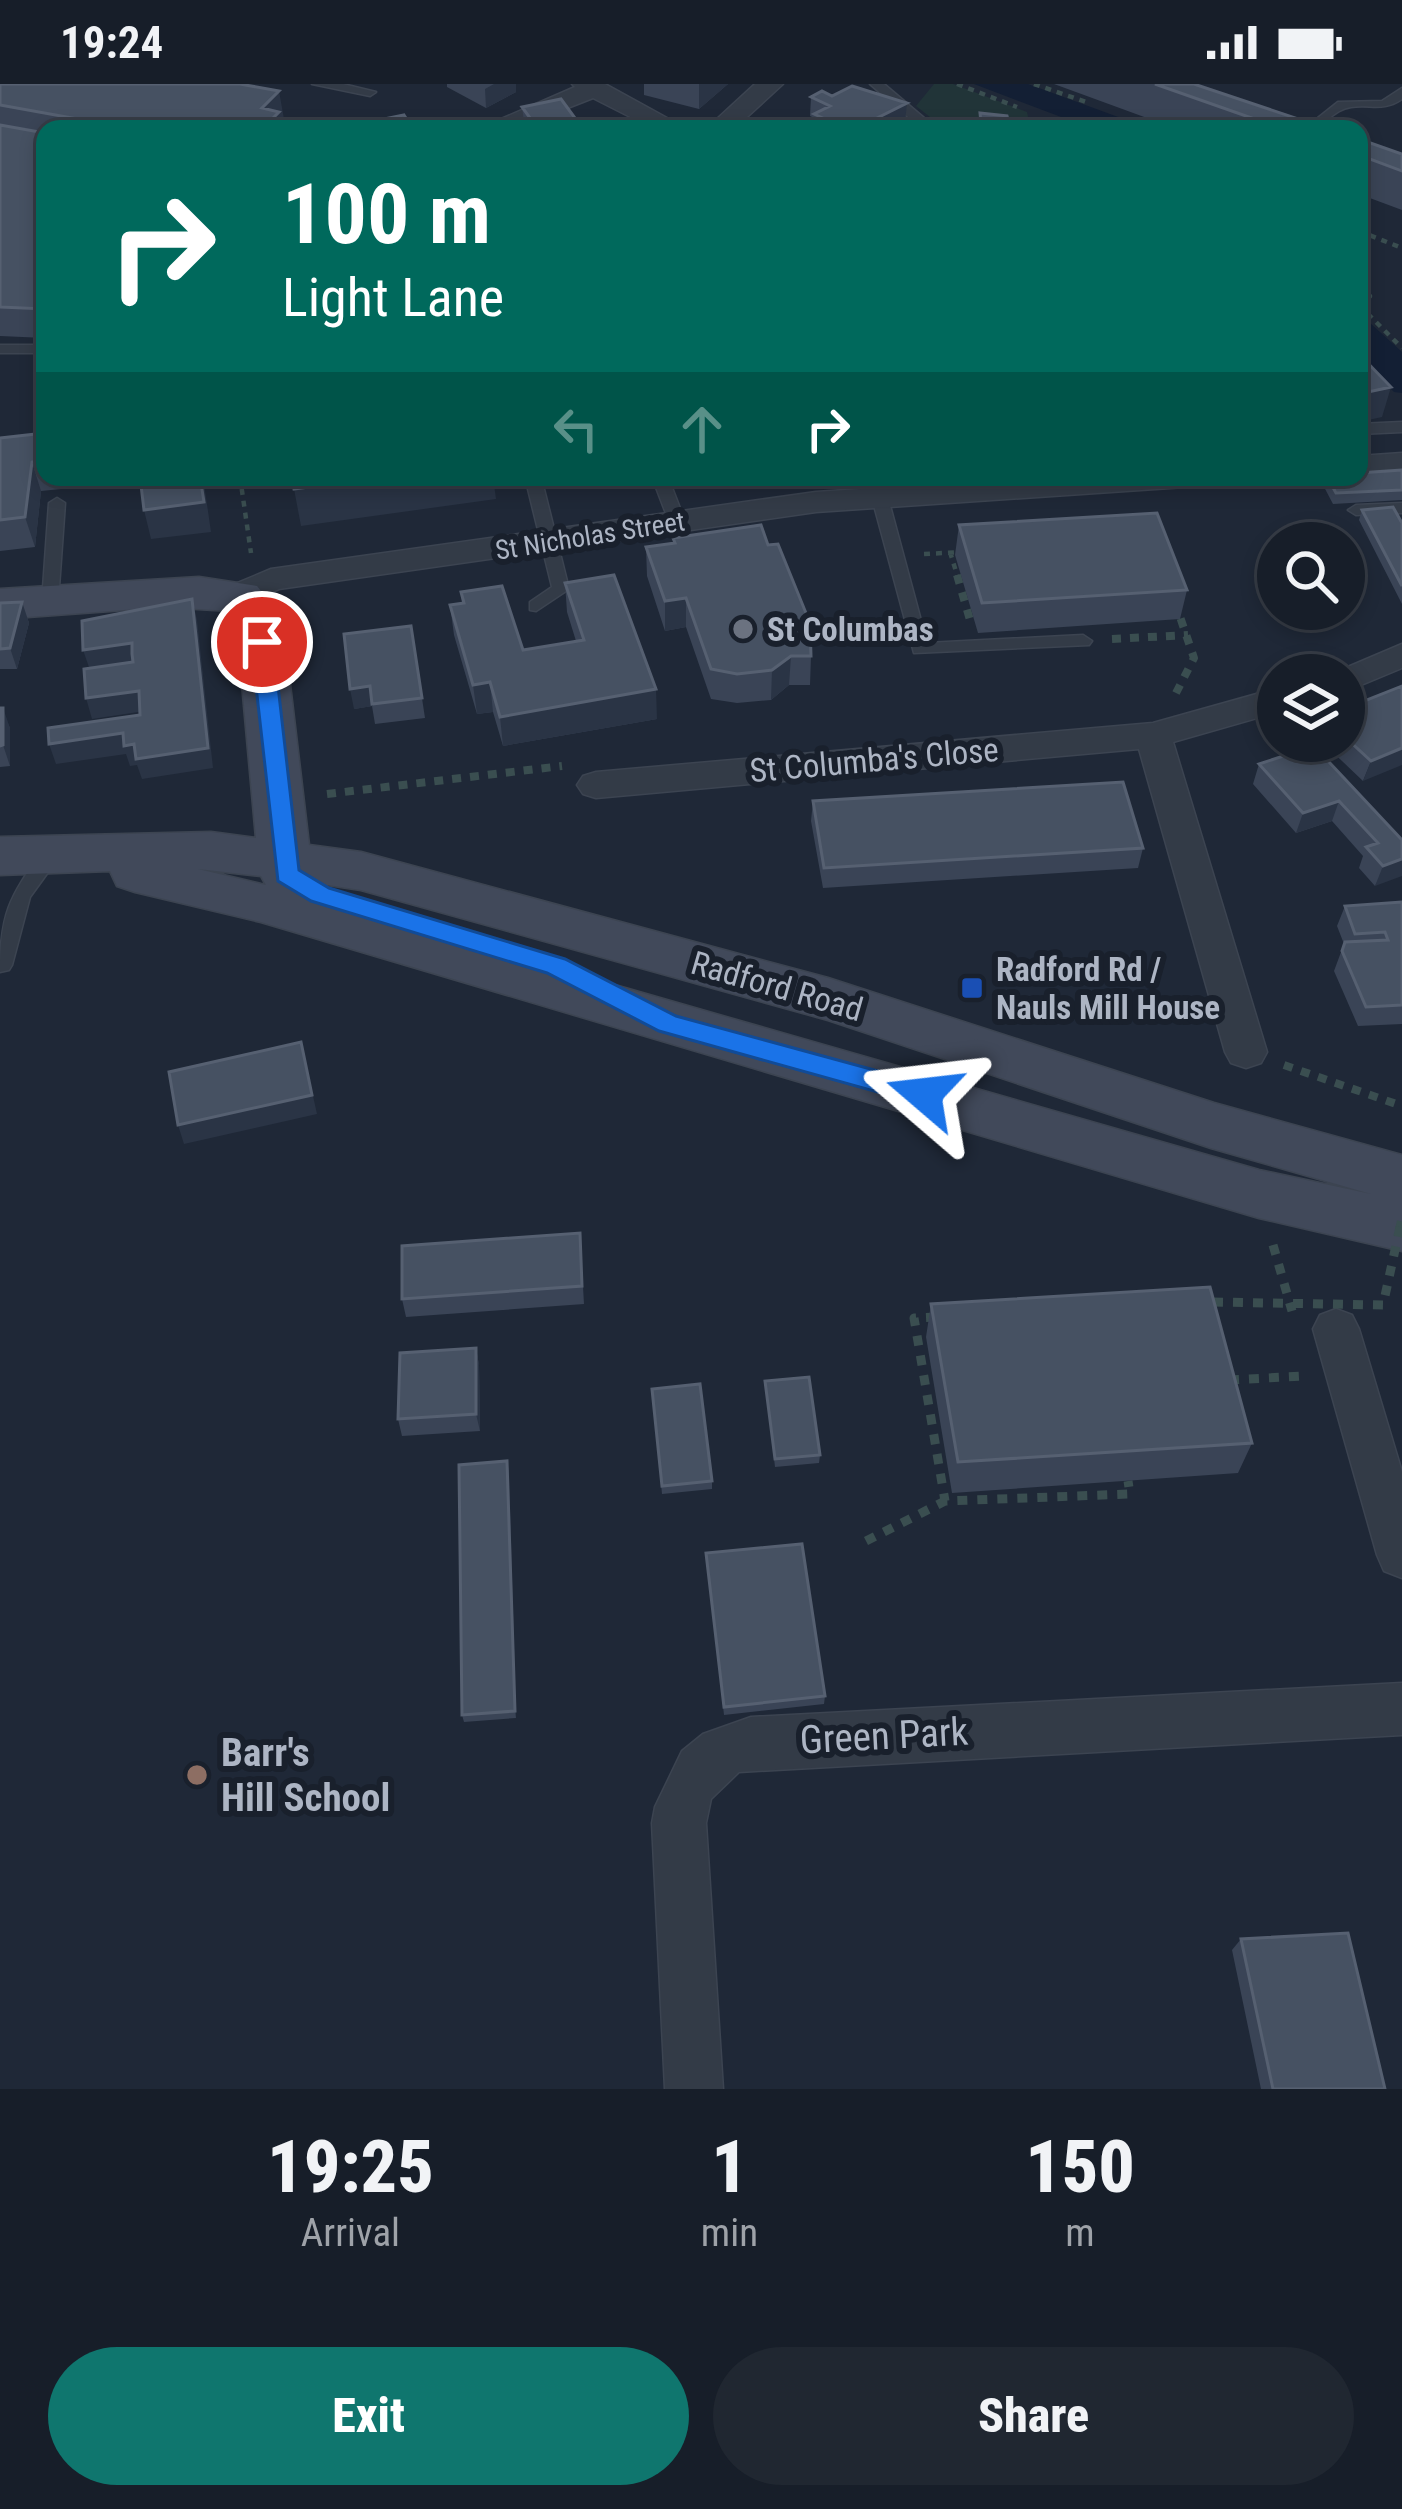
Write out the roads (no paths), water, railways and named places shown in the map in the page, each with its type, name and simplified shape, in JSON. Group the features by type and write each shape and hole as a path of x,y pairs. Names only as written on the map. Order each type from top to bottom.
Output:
{"main road":[{"name":"St Nicholas Street","path":"0,604 202,589 248,591"},
{"path":"248,591 260,617 284,856"},
{"name":"Radford Road","path":"24,856 211,850 284,856 361,871 828,999 1211,1125 1402,1179"},
{"name":"Radford Road","path":"24,856 238,898 1259,1194 1402,1226"},
{"name":"Radford Road","path":"284,856 286,874 320,894 556,966 668,1024"}],"street":[{"path":"729,120 770,84"},
{"path":"512,120 589,87 656,120"},
{"path":"1368,465 1402,463"},
{"name":"St Nicholas Street","path":"248,591 271,580 816,502 983,486"},
{"path":"1365,671 1402,655"},
{"name":"St Columba's Close","path":"596,785 1153,735 1257,706"},
{"path":"1153,735 1246,1052"},
{"path":"1313,1337 1402,1555"},
{"name":"Green Park","path":"694,2089 680,1823 688,1786 722,1751 751,1743 1402,1709"}],"lane":[{"path":"318,84 370,92"},
{"path":"876,84 917,120"},
{"path":"1351,102 1356,85"},
{"path":"1320,120 1351,102 1375,108 1402,92"},
{"path":"0,350 36,349"},
{"path":"1368,429 1402,428"},
{"path":"535,486 561,589 536,606"},
{"path":"663,486 678,524"},
{"path":"880,498 920,649 1083,641"},
{"path":"50,602 57,503"},
{"path":"1356,510 1402,508"},
{"path":"1,967 20,895 24,856"}],"water":[{"path":"974,84 1028,84 1126,120 1069,120"},
{"path":"1368,321 1402,352 1402,393 1394,392 1368,366"}],"place":[{"name":"St Columbas","path":"743,629"},
{"name":"Radford Rd / Nauls Mill House","path":"972,988"},
{"name":"Barr's Hill School","path":"197,1775"}]}
